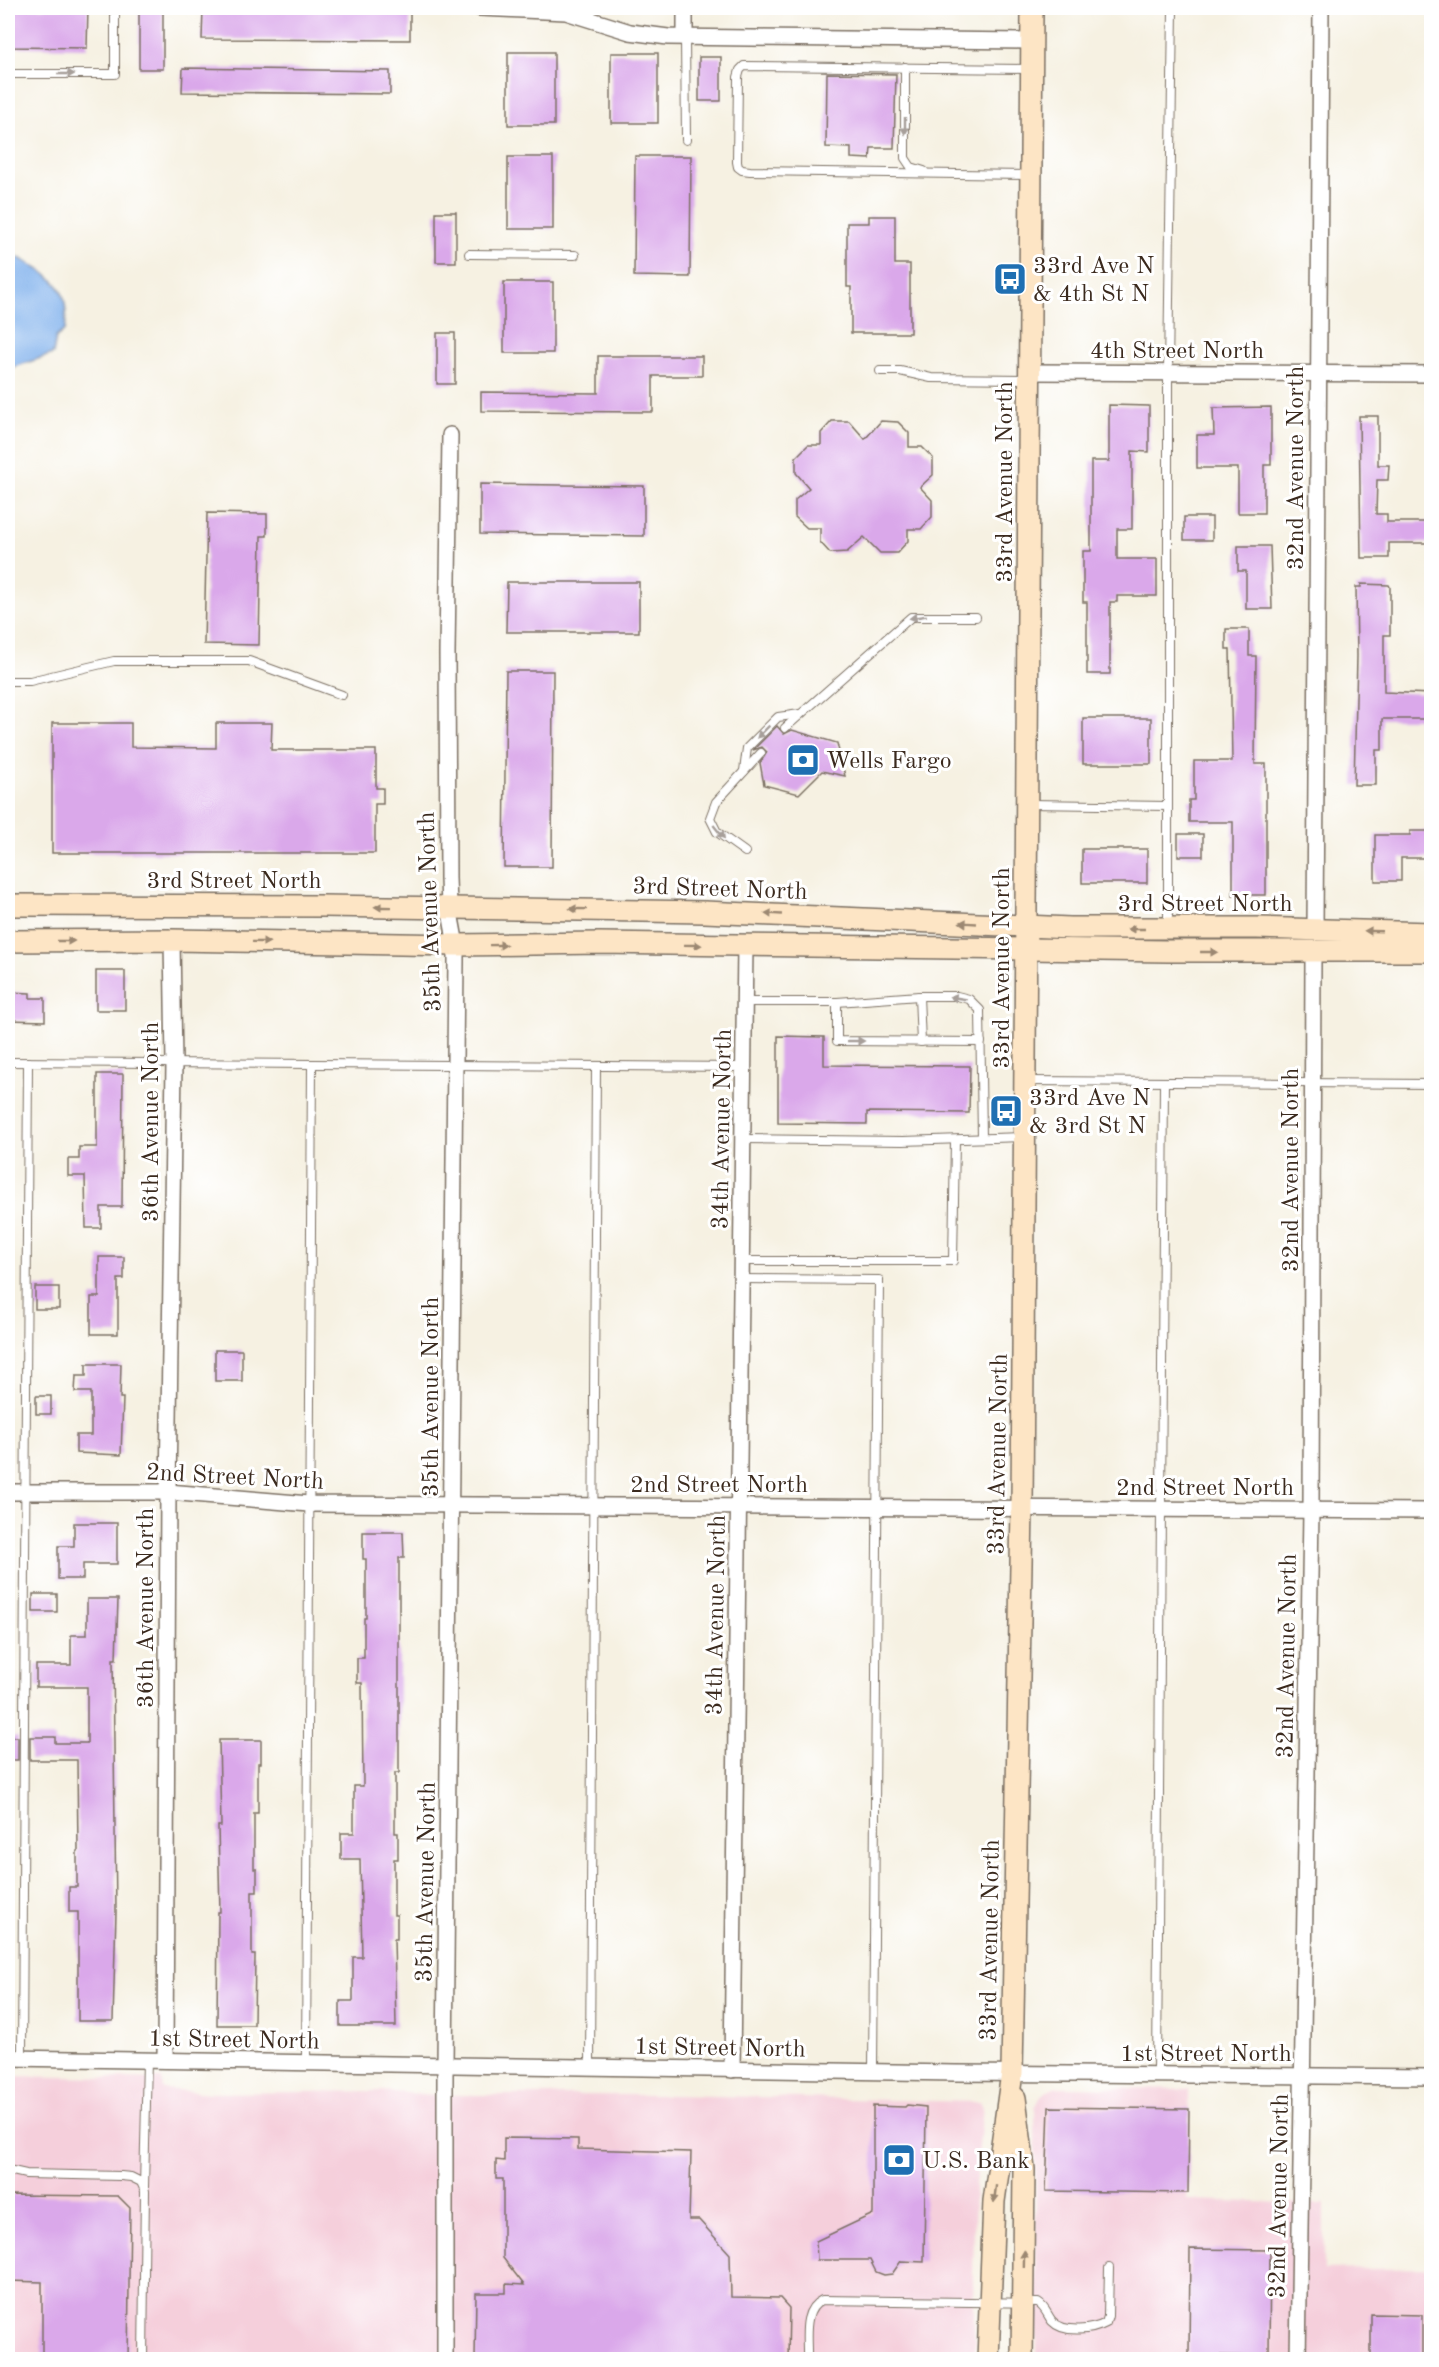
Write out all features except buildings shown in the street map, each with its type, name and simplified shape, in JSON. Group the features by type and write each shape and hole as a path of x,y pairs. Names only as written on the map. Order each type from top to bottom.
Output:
{"main road":[{"name":"33rd Avenue North","path":"988,2360 994,2201 1012,2073 1022,1508 1032,8"},
{"name":"3rd Street North","path":"8,905 714,912 1026,926 1315,929 1431,933"},
{"name":"3rd Street North","path":"8,941 172,940 456,945 600,943 1313,953 1431,951"},
{"name":"33rd Avenue North","path":"1012,2073 1024,2169 1022,2360"}],"street":[{"path":"479,8 566,12 630,32 685,37 1032,41"},
{"path":"685,37 686,8"},
{"name":"32nd Avenue North","path":"1315,929 1321,8"},
{"name":"4th Street North","path":"1030,375 1431,374"},
{"name":"35th Avenue North","path":"445,2360 456,945 448,908 447,653 450,435"},
{"name":"36th Avenue North","path":"165,2060 168,1492 174,1063 172,940"},
{"name":"34th Avenue North","path":"732,2070 745,945"},
{"name":"32nd Avenue North","path":"1298,2360 1311,1511 1313,953"},
{"name":"2nd Street North","path":"8,1492 168,1492 309,1504 1431,1511"},
{"name":"1st Street North","path":"14,2058 873,2072 1431,2077"}],"lane":[{"path":"8,74 115,74 115,8"},
{"path":"1168,929 1168,373 1173,8"},
{"path":"685,37 686,140"},
{"path":"1031,176 742,170 738,167 738,77 744,66 1032,69"},
{"path":"905,67 905,158 911,167 936,174"},
{"path":"469,254 575,255"},
{"path":"880,371 931,378 1030,375"},
{"path":"785,728 911,617 976,616"},
{"path":"8,681 30,681 114,661 249,661 342,695"},
{"path":"744,771 747,748 778,717 801,714"},
{"path":"745,852 717,832 710,818 716,802 761,753"},
{"path":"1027,804 1168,806"},
{"path":"745,1002 837,1002 919,996 957,996 969,999 980,1010 982,1138"},
{"path":"919,996 921,1042"},
{"path":"837,1002 837,1041 981,1042"},
{"path":"8,1062 744,1067"},
{"path":"14,2058 25,1492 28,1062"},
{"path":"306,2063 312,1064"},
{"path":"590,2066 596,1066"},
{"path":"1025,1082 1431,1084"},
{"path":"1157,2075 1164,1083"},
{"path":"743,1139 955,1140 1025,1137"},
{"path":"742,1261 953,1261 955,1140"},
{"path":"741,1279 879,1280 873,2072"},
{"path":"143,2360 147,2060"},
{"path":"8,2170 26,2174 121,2176 137,2179 144,2187"},
{"path":"807,2360 809,2313 814,2305 822,2300 1038,2303 1045,2307 1051,2320 1059,2326 1069,2329 1099,2327 1106,2323 1108,2316 1109,2268"}],"shaded area":[{"path":"8,2076 162,2079 163,2089 211,2093 381,2091 434,2095 671,2095 980,2102 983,2108 975,2185 973,2277 975,2359 8,2360"},
{"path":"1064,2087 1189,2089 1188,2200 1324,2204 1324,2270 1431,2268 1431,2359 1037,2359 1035,2108 1046,2092"}],"water":[{"path":"16,256 56,283 65,302 65,330 56,337 53,354 8,369 8,266"}],"place":[{"name":"33rd Ave N & 4th St N","path":"1010,279"},
{"name":"Wells Fargo","path":"803,760"},
{"name":"33rd Ave N & 3rd St N","path":"1006,1111"},
{"name":"U.S. Bank","path":"899,2160"}]}
